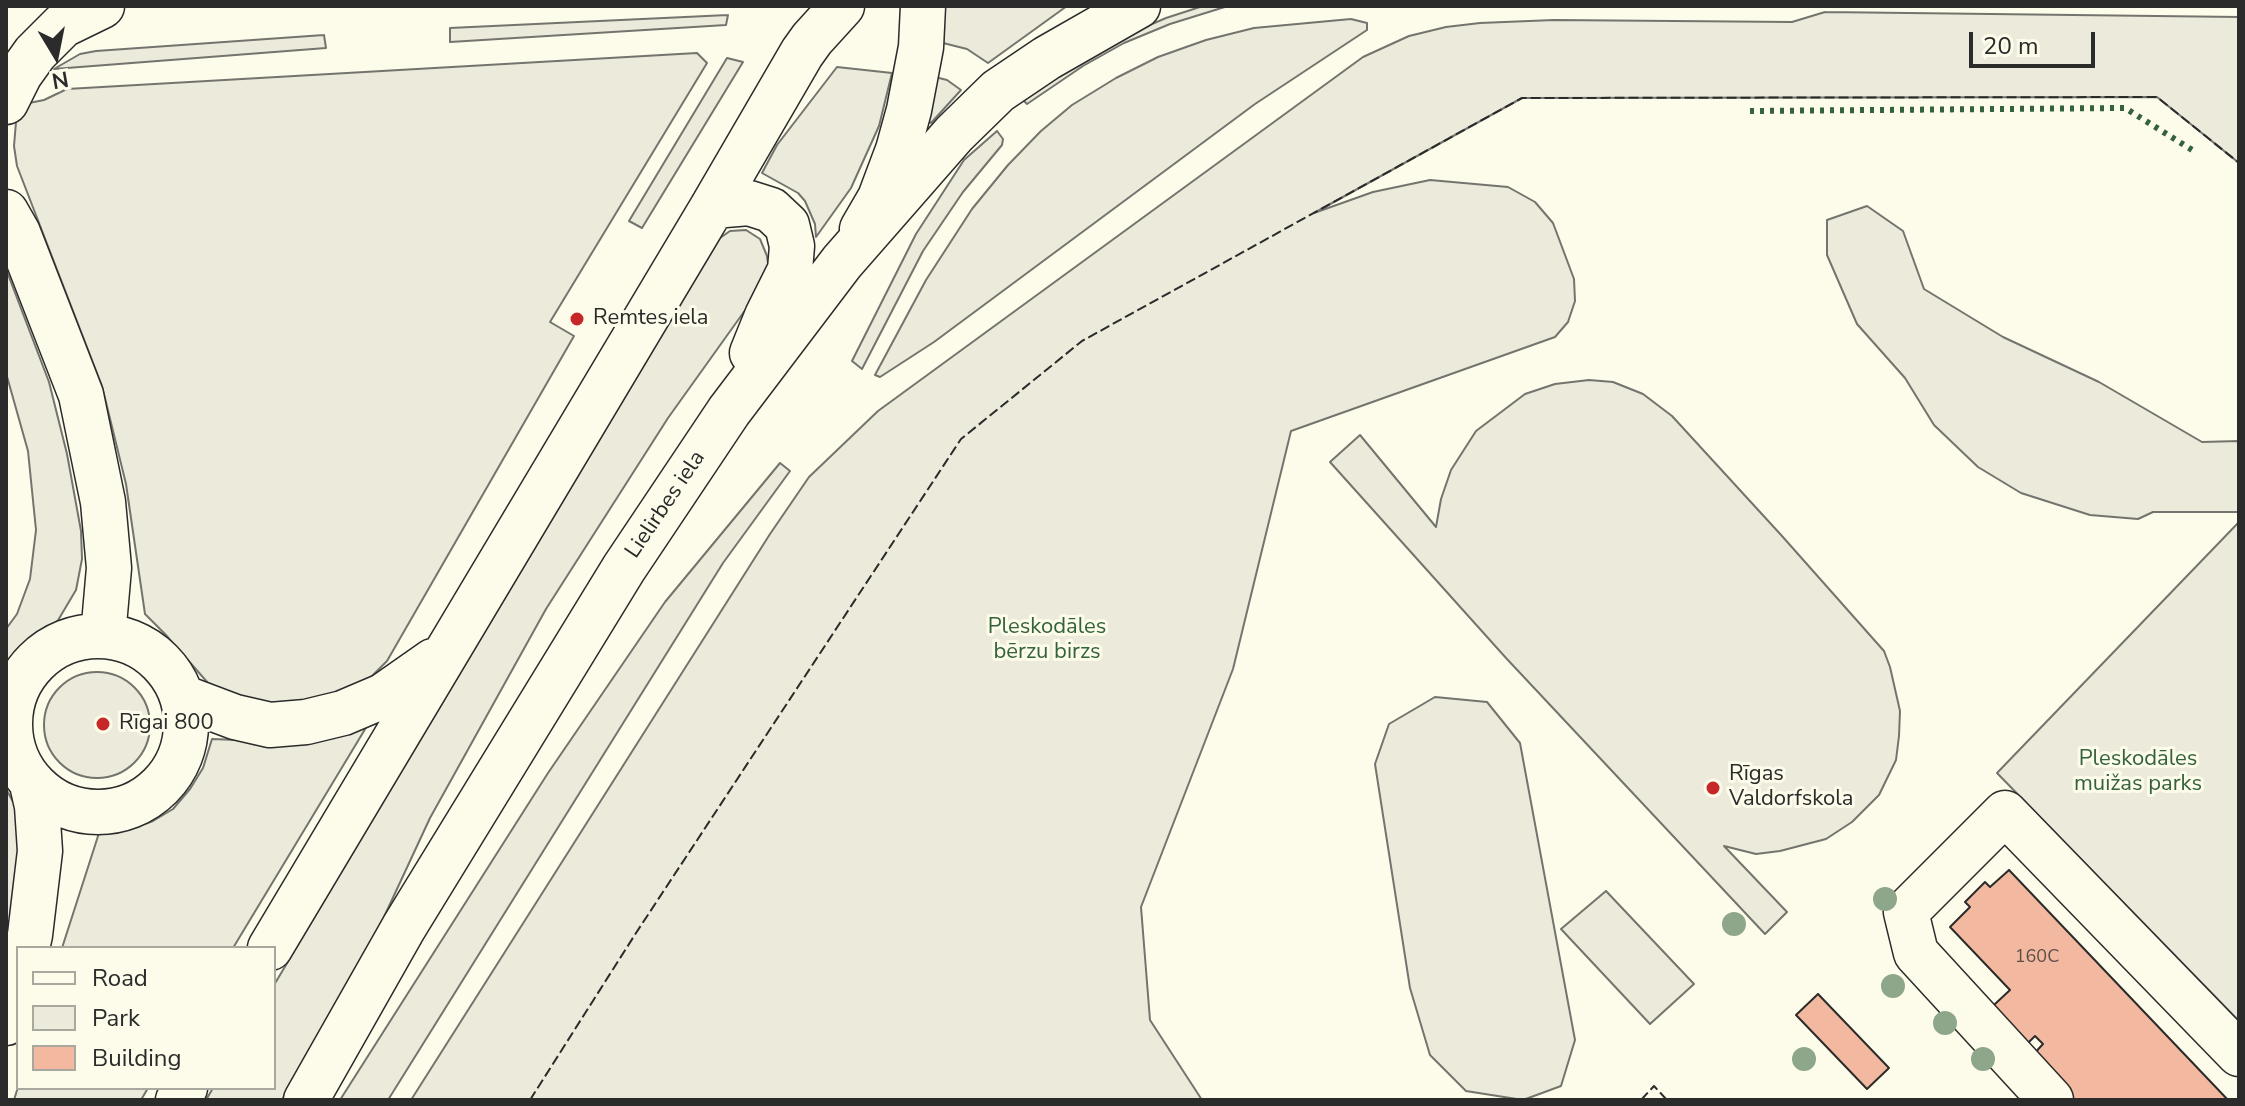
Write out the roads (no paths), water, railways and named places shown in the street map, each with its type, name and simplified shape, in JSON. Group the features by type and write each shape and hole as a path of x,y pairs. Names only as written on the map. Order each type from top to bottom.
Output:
{"main road":[{"path":"6,102 35,53 63,25 102,6"},
{"path":"842,262 880,198 898,150 921,47 923,6"},
{"name":"Lielirbes iela","path":"306,1100 404,927 616,581 729,411 842,262 954,134 998,91 1047,58 1138,6"},
{"path":"271,946 802,53 835,11"},
{"path":"713,206 749,203 771,210 787,225 792,246 790,270 767,316 729,411"},
{"path":"6,212 18,233 81,395 103,502 109,568 103,636"},
{"path":"103,636 143,648 160,661 174,678 182,697 187,719 185,741 178,762 166,781 149,797 129,807 107,812 85,812 47,797 32,784 12,748 8,727 11,707 17,687 28,669 62,643 82,637 103,636"},
{"path":"182,697 235,717 270,725 306,722 343,713 383,696 448,650"},
{"path":"27,946 40,851 32,784"},
{"path":"2051,1100 1916,953 1906,912 2005,813 2239,1054"},
{"path":"6,1023 16,986"}],"place":[{"name":"Remtes iela","path":"577,319"},
{"name":"Rīgai 800","path":"103,724"},
{"name":"Rīgas Valdorfskola","path":"1713,788"}],"park label":[{"name":"Pleskodāles bērzu birzs","path":"1047,640"},
{"name":"Pleskodāles muižas parks","path":"2138,772"}]}
